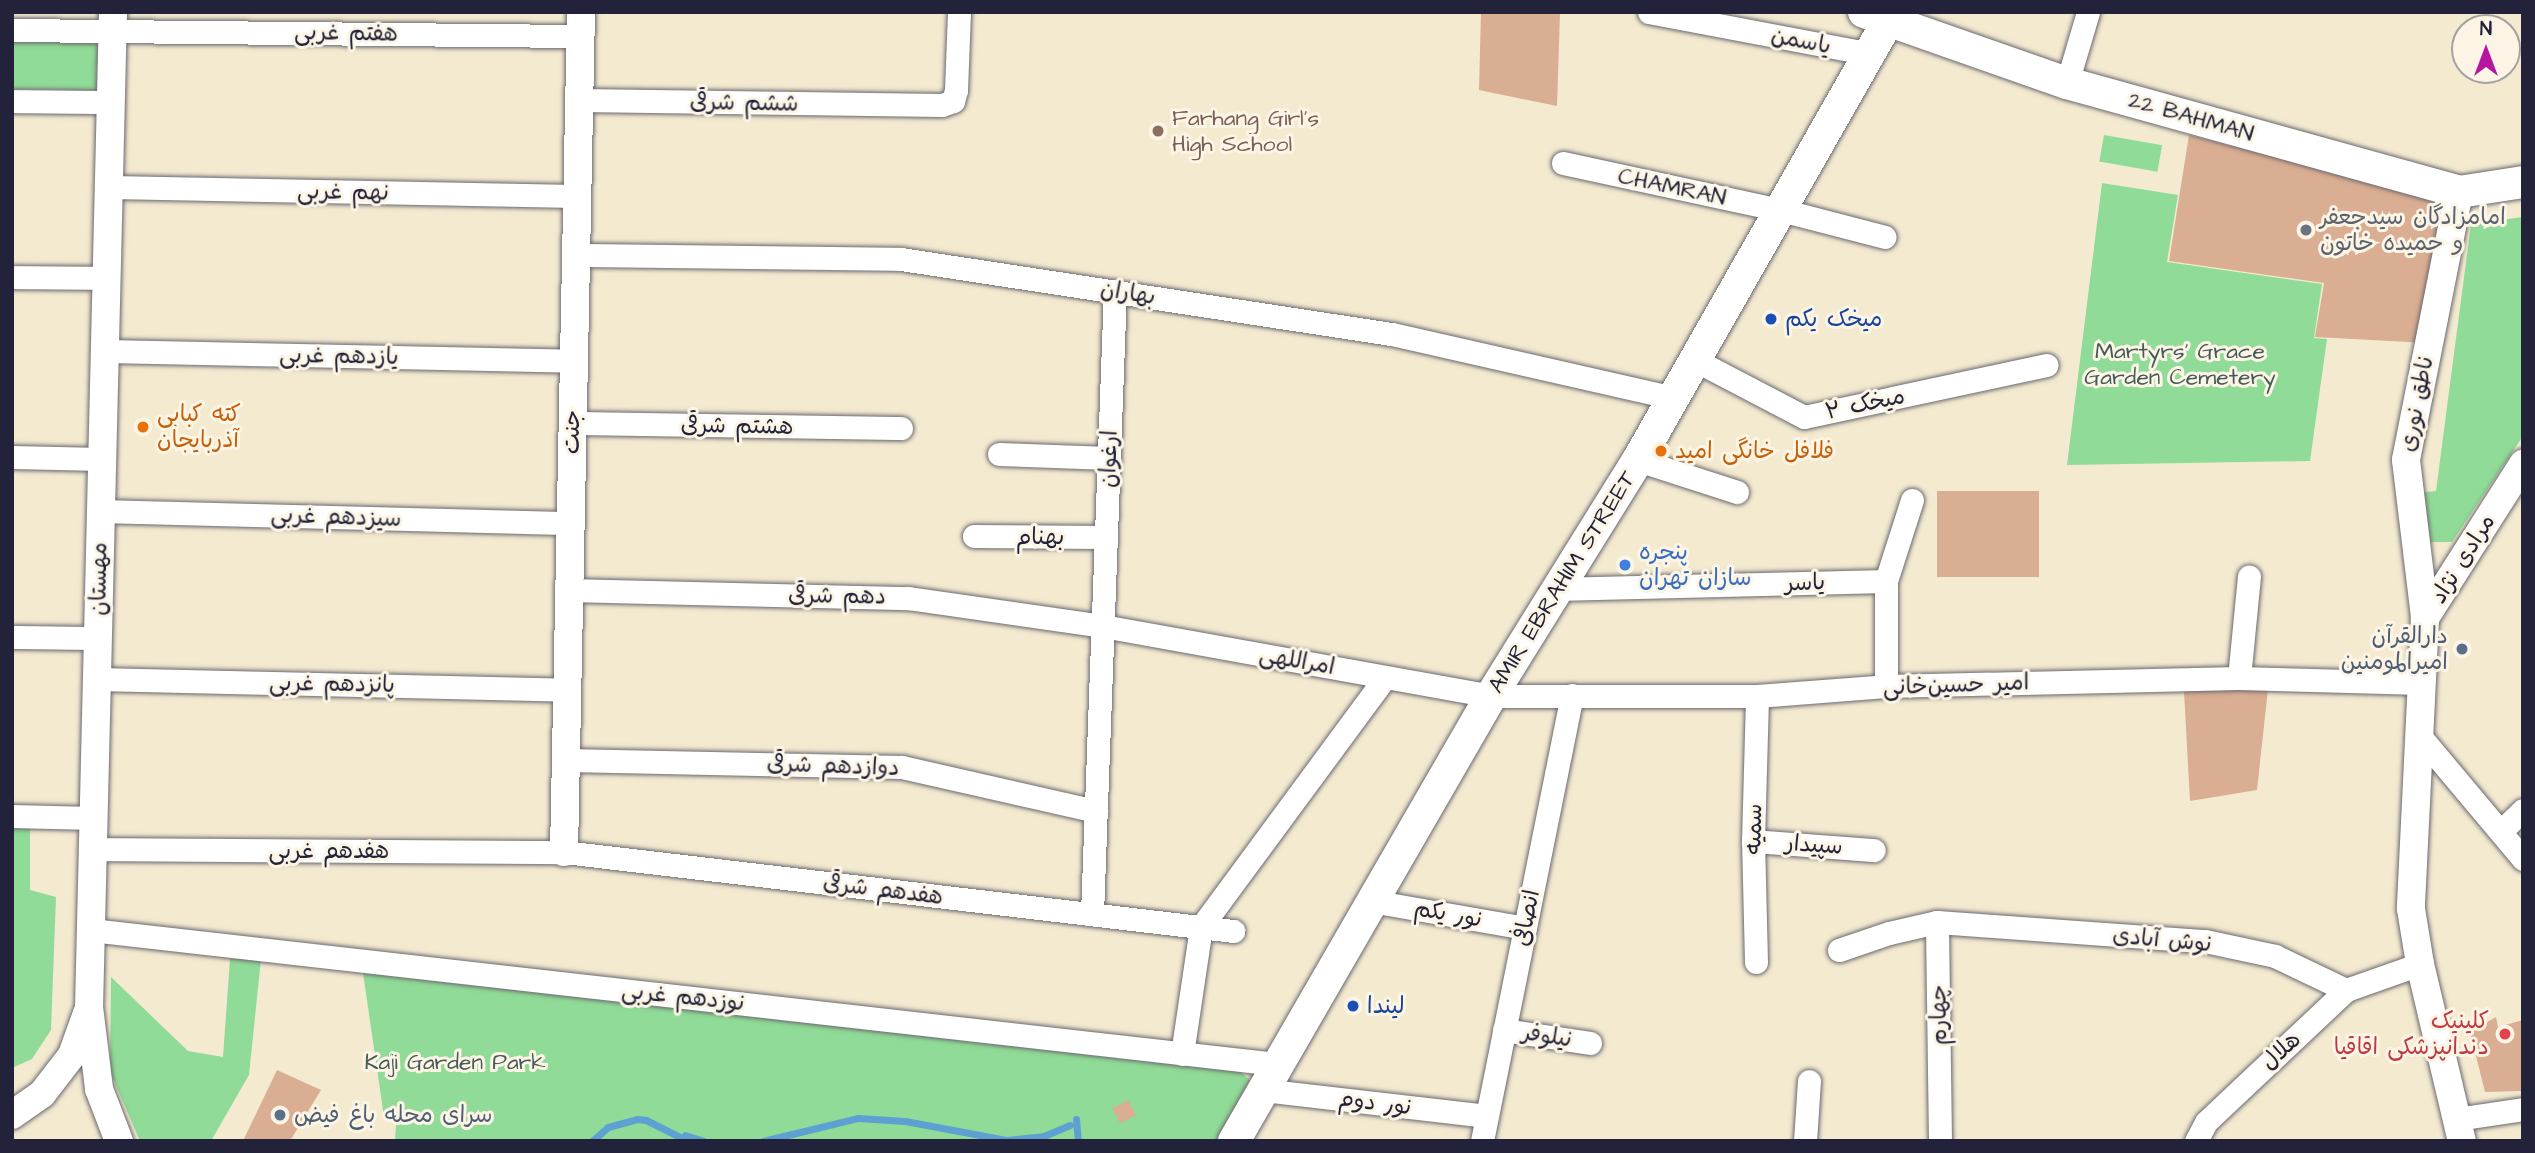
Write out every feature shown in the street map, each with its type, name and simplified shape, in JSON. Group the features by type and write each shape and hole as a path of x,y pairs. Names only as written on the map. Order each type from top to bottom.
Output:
{"main road":[{"name":"AMIR EBRAHIM STREET","path":"1234,1141 1491,696 1638,460 1871,54 1876,17"},
{"name":"22 BAHMAN","path":"1876,17 2067,83 2459,192 2523,182"}],"street":[{"name":"ششم شرقی","path":"579,100 942,105 953,101 959,47 959,12"},
{"name":"یاسمن","path":"1649,12 1871,54"},
{"path":"2067,83 2088,12"},
{"name":"هفتم غربی","path":"12,30 113,22 580,24"},
{"name":"مهستان","path":"113,22 89,1007 99,1089 119,1141"},
{"name":"جنت","path":"564,852 580,24"},
{"path":"12,100 111,102"},
{"name":"CHAMRAN","path":"1563,163 1781,210 1885,237"},
{"name":"نهم غربی","path":"109,187 577,196"},
{"name":"ناطق نوری","path":"2459,192 2406,460 2425,618 2411,909 2420,964 2459,1130"},
{"name":"بهاران","path":"576,255 901,258 1392,334 1673,398"},
{"path":"12,277 107,278"},
{"name":"ارغوان","path":"1092,914 1115,291"},
{"name":"یازدهم غربی","path":"105,351 574,361"},
{"name":"میخک ۲","path":"1695,360 1804,417 2046,365"},
{"name":"هشتم شرقی","path":"573,424 901,428"},
{"path":"999,454 1109,458"},
{"path":"12,457 102,459"},
{"path":"1638,460 1737,492"},
{"name":"مرادی نژاد","path":"2425,618 2523,464"},
{"path":"1886,686 1886,581 1912,500"},
{"name":"سیزدهم غربی","path":"101,511 570,523"},
{"name":"بهنام","path":"974,536 1106,537"},
{"path":"2239,678 2249,576"},
{"name":"یاسر","path":"1556,589 1886,581"},
{"name":"دهم شرقی","path":"569,590 908,598 1103,626"},
{"name":"امراللهی","path":"1103,626 1491,696"},
{"path":"12,638 98,638"},
{"path":"1182,1054 1201,927 1385,677"},
{"name":"امیر حسین‌خانی","path":"1491,696 1757,696 1886,686 2239,678 2421,683"},
{"name":"پانزدهم غربی","path":"97,679 567,690"},
{"name":"انصافی","path":"1482,1141 1572,695"},
{"name":"سمیه","path":"1756,962 1753,841 1757,696"},
{"path":"2419,735 2523,859"},
{"name":"دوازدهم شرقی","path":"566,760 902,767 1096,811"},
{"path":"2501,831 2523,810"},
{"path":"12,816 93,818"},
{"name":"سپیدار","path":"1753,841 1874,849"},
{"name":"هفدهم غربی","path":"93,849 564,852"},
{"name":"هفدهم شرقی","path":"564,852 1233,931"},
{"name":"نور یکم","path":"1371,901 1525,928"},
{"path":"1839,950 1889,933 1937,922"},
{"name":"نوش آبادی","path":"1937,922 2205,941 2275,956 2346,990"},
{"name":"چهارم","path":"1937,922 1940,1141"},
{"name":"نوزدهم غربی","path":"91,930 1182,1054 1269,1077"},
{"name":"هلال","path":"2196,1141 2206,1122 2346,990 2420,964"},
{"path":"12,1115 43,1094 72,1055 89,1007"},
{"name":"نیلوفر","path":"1504,1030 1590,1043"},
{"name":"نور دوم","path":"1269,1077 1487,1116"},
{"path":"1805,1141 1809,1081"},
{"path":"2459,1130 2523,1109"}],"green space":[{"path":"12,40 105,42 104,91 12,89"},
{"path":"2104,135 2162,145 2157,172 2099,162"},
{"name":"Martyrs' Grace Garden Cemetery","path":"2102,183 2178,195 2167,262 2322,284 2314,338 2327,339 2310,461 2067,465"},
{"path":"2523,217 2523,436 2452,542 2421,542 2418,493 2436,491 2471,224"},
{"path":"12,824 30,825 30,890 56,897 51,1030 32,1059 12,1068"},
{"path":"230,959 261,959 249,1075 211,1141 140,1141 110,1072 111,977 188,1051 223,1057"},
{"name":"Kaji Garden Park","path":"363,973 1241,1072 1252,1082 1220,1141 395,1141 396,1124 384,1117"}],"building":[{"path":"1481,12 1560,12 1557,106 1479,90"},
{"name":"امامزادگان سیدجعفر و حمیده خاتون","path":"2189,135 2442,199 2427,343 2315,337 2324,283 2169,261"},
{"path":"1937,491 2039,491 2039,577 1937,577"},
{"path":"2268,689 2257,790 2190,801 2184,691"},
{"path":"2496,1017 2498,1027 2523,1020 2523,1091 2485,1092 2470,1032"},
{"name":"سرای محله باغ فیض","path":"277,1070 321,1090 290,1141 243,1141"},
{"path":"1128,1100 1136,1115 1120,1123 1112,1108"}],"waterway":[{"path":"763,1141 858,1118 905,1121 1007,1140 1044,1136 1070,1125"},
{"path":"592,1141 608,1127 637,1119 646,1120 688,1141"},
{"path":"1076,1119 1078,1140"},
{"path":"685,1135 704,1141"}],"place":[{"name":"Farhang Girl's High School","path":"1158,131"},
{"name":"امامزادگان سیدجعفر و حمیده خاتون","path":"2306,230"},
{"name":"میخک یکم","path":"1771,319"},
{"name":"کته کبابی آذربایجان","path":"143,427"},
{"name":"فلافل خانگی امید","path":"1661,451"},
{"name":"پنجره سازان تهران","path":"1625,565"},
{"name":"دارالقرآن امیرالمومنین","path":"2462,649"},
{"name":"لیندا","path":"1353,1006"},
{"name":"کلینیک دندانپزشکی اقاقیا","path":"2505,1034"},
{"name":"سرای محله باغ فیض","path":"280,1115"}]}
